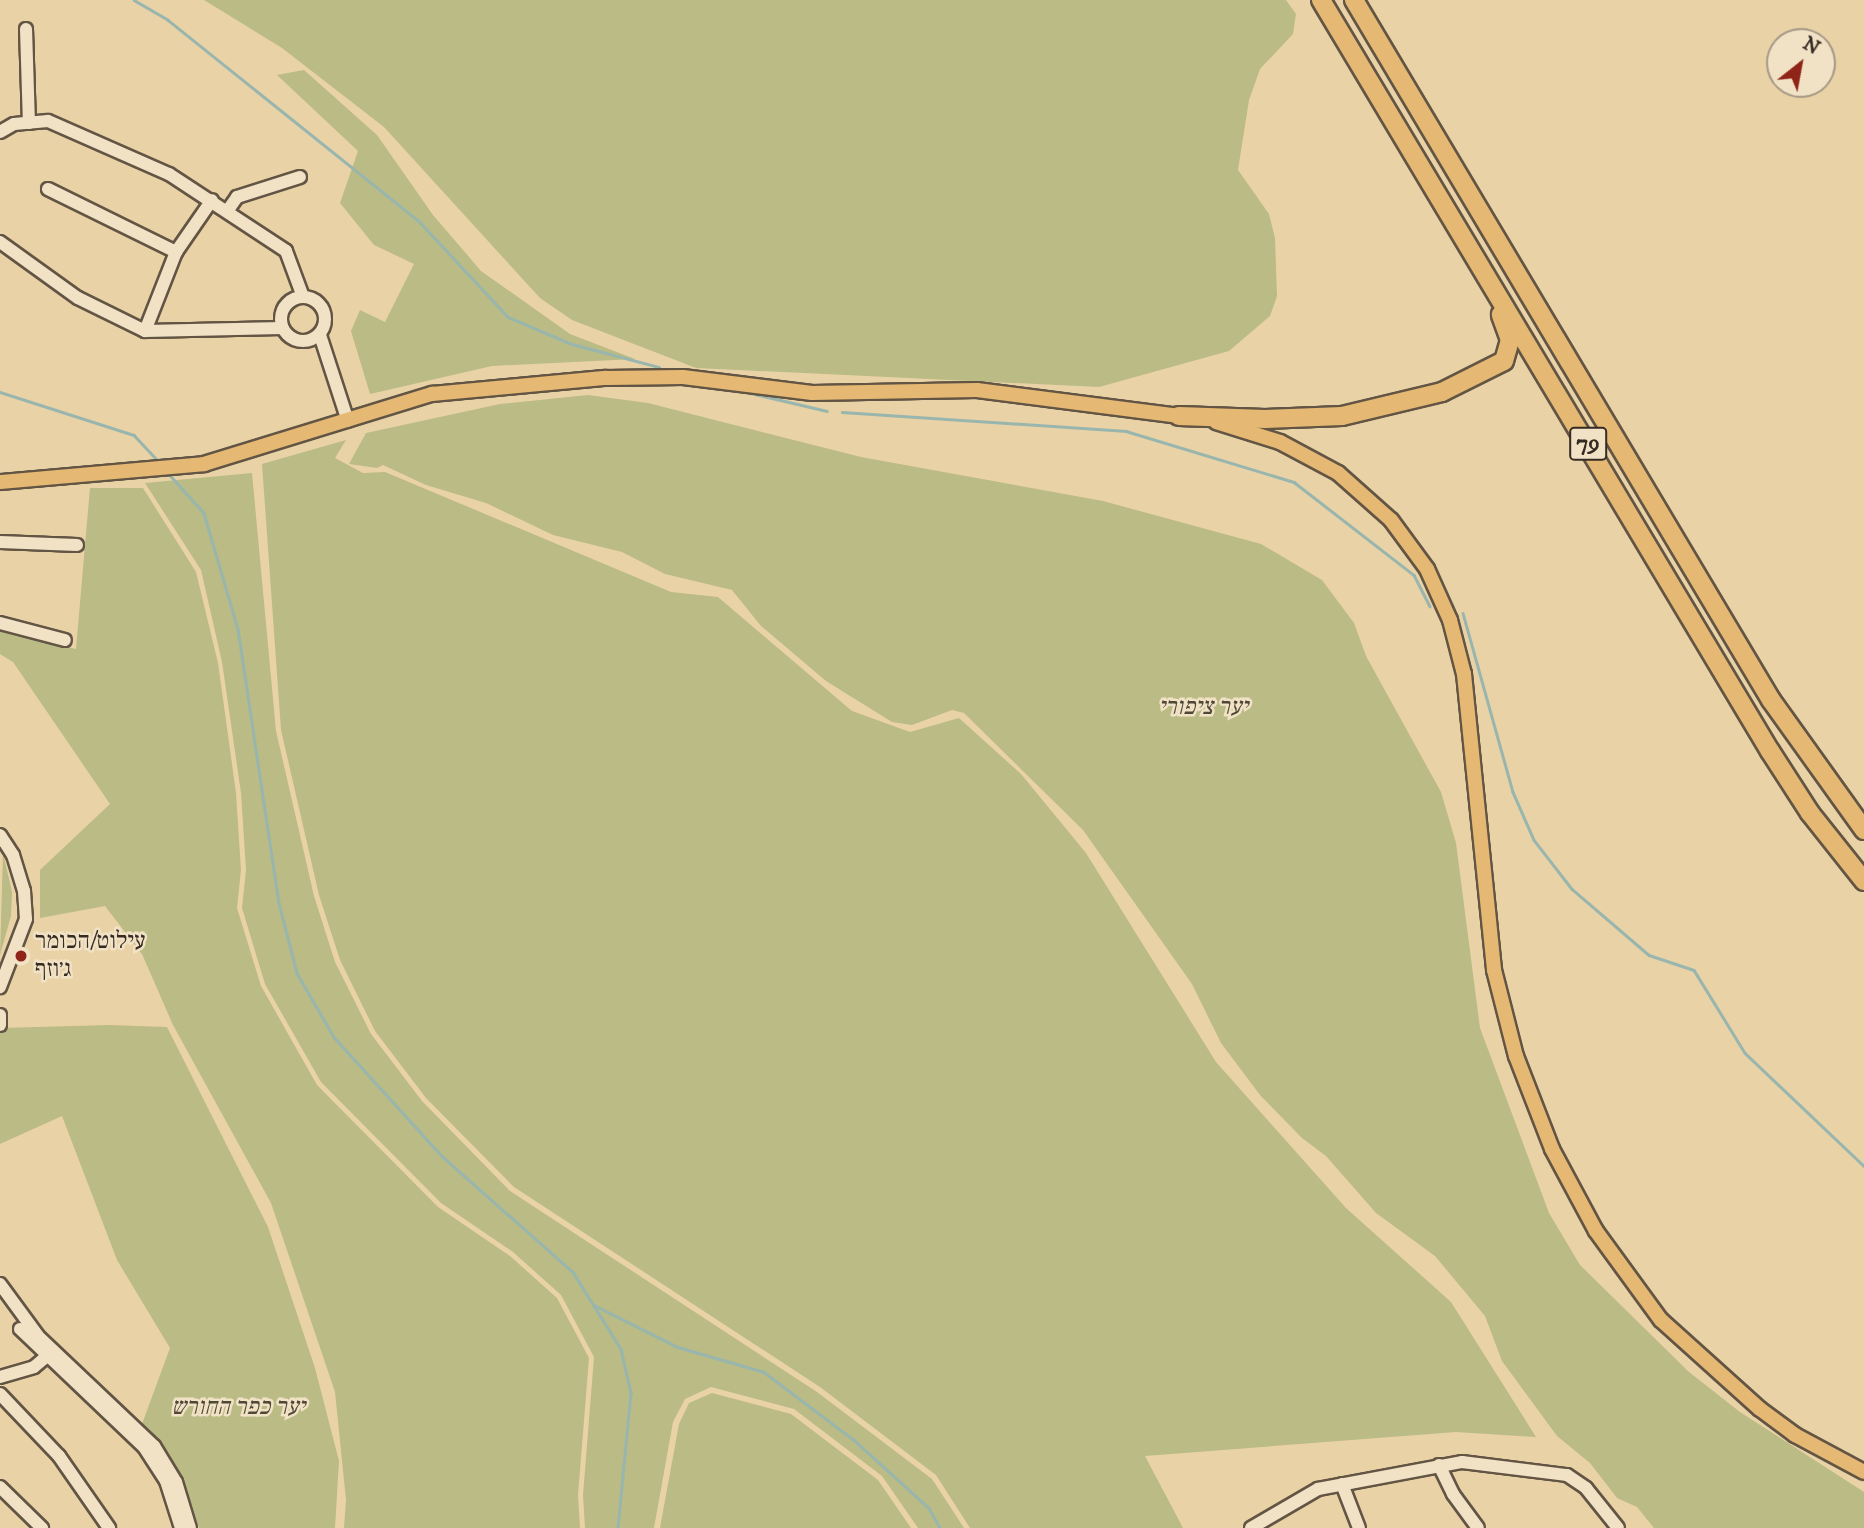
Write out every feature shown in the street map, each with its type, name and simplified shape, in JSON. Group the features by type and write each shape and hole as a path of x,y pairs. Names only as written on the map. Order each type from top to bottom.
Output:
{"highway":[{"name":"79","path":"1321,0 1770,751 1810,814 1864,881"},
{"name":"79","path":"1354,0 1771,700 1864,830"},
{"path":"1179,415 1265,419 1362,413 1443,392 1498,368 1508,352 1508,329 1434,188"},
{"path":"1770,751 1809,823 1864,895"}],"main road":[{"path":"0,482 204,464 432,394 606,378 683,377 787,392 977,390 1179,415 1280,442 1338,473 1391,520 1427,569 1450,620 1464,674 1485,905 1496,980 1516,1056 1552,1149 1596,1231 1661,1320 1760,1409 1795,1435 1864,1472"}],"street":[{"path":"26,29 29,122"},
{"path":"0,132 29,122 48,121 169,174 286,251 303,297"},
{"path":"228,211 237,197 300,177"},
{"path":"48,189 176,252"},
{"path":"145,331 176,252 212,200"},
{"path":"0,242 78,298 145,331 282,328 299,341 320,335"},
{"path":"282,328 284,306 303,297 317,302 325,314 320,335 348,421"},
{"path":"0,541 77,545"},
{"path":"0,623 65,640"},
{"path":"0,987 26,919 24,891 1,838"},
{"path":"0,1015 0,1025"},
{"path":"0,1284 50,1354 154,1446 176,1482 190,1528"},
{"path":"0,1300 151,1457 166,1481 181,1528"},
{"path":"0,1377 29,1369 50,1354"},
{"path":"0,1394 59,1456 109,1528"},
{"path":"1251,1528 1311,1491 1439,1465 1480,1462 1567,1475 1586,1488 1618,1528"},
{"path":"1439,1465 1444,1480 1478,1528"},
{"path":"1342,1484 1359,1528"},
{"path":"0,1487 41,1528"}],"green space":[{"path":"204,0 1286,0 1296,14 1293,34 1260,69 1249,100 1238,170 1269,214 1275,238 1277,296 1270,316 1229,351 1099,387 696,368 572,320 540,298 384,127 282,48"},
{"path":"304,70 377,135 433,215 481,271 570,334 635,359 492,366 370,394 351,331 360,310 385,322 414,264 374,245 340,203 358,151 277,75"},
{"name":"יער ציפורי","path":"588,395 648,403 861,457 1103,501 1261,544 1322,580 1354,623 1366,656 1441,792 1456,843 1480,1028 1549,1213 1580,1265 1689,1372 1740,1412 1864,1492 1864,1528 1654,1528 1637,1507 1617,1498 1590,1463 1557,1436 1502,1361 1485,1316 1435,1256 1376,1213 1326,1156 1302,1138 1260,1095 1221,1043 1192,984 1083,830 964,713 952,710 912,725 892,722 826,681 761,626 732,590 665,574 622,552 553,535 486,503 426,485 383,465 377,468 349,464 366,433 500,404"},
{"path":"346,440 335,458 363,473 385,472 671,592 718,597 852,711 910,732 959,718 1021,774 1086,853 1216,1062 1346,1208 1451,1302 1536,1437 1456,1432 1145,1456 1183,1528 970,1528 936,1475 820,1387 514,1187 426,1098 375,1031 340,960 319,895 281,730 262,464"},
{"path":"252,473 276,731 314,896 335,962 371,1034 422,1101 510,1191 817,1392 932,1479 964,1528 918,1528 882,1476 794,1409 711,1387 685,1399 673,1422 654,1528 585,1528 583,1495 594,1357 561,1295 513,1252 441,1203 321,1082 265,984 242,908 246,870 241,793 222,662 201,570 145,483"},
{"path":"90,488 143,488 196,572 218,663 236,793 241,870 237,908 261,986 317,1085 438,1207 510,1256 557,1298 589,1358 578,1495 580,1528 344,1528 346,1500 335,1392 271,1203 173,1025 142,954 105,906 40,918 40,870 110,804 13,662 0,654 0,631 76,649"},
{"path":"3,853 12,892 11,916 0,955"},
{"name":"יער כפר החורש","path":"109,1025 167,1027 268,1227 315,1368 339,1461 335,1528 199,1528 185,1485 142,1424 170,1348 117,1260 62,1116 0,1144 0,1028"},
{"path":"712,1393 791,1414 878,1480 911,1528 660,1528 679,1424 689,1403"}],"waterway":[{"path":"134,0 168,20 418,220 508,317 572,344 659,367"},
{"path":"742,391 827,411"},
{"path":"0,392 134,435 160,463"},
{"path":"842,412 1126,431 1294,482 1414,575 1430,606"},
{"path":"169,474 204,513 238,629 279,903 297,973 334,1037 443,1157 573,1272 621,1349 631,1393 618,1528"},
{"path":"1463,613 1513,792 1534,840 1572,889 1649,955 1694,970 1745,1053 1864,1166"},
{"path":"594,1305 678,1347 764,1372 854,1440 929,1508 940,1528"}],"place":[{"name":"עילוט/הכומר ג׳וזף","path":"21,956"}]}
